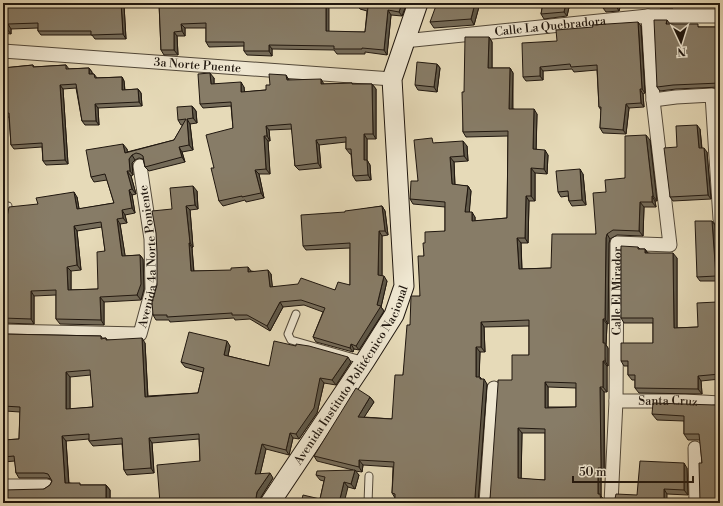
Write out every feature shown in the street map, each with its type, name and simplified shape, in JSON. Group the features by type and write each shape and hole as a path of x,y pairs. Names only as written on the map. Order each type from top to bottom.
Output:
{"street":[{"name":"Avenida Instituto Politécnico Nacional","path":"270,503 394,315 404,286 392,79 418,3"},
{"name":"Calle La Quebradora","path":"404,41 648,16 720,16"},
{"name":"Calle El Mirador","path":"610,503 616,402 617,243 670,245 653,100 648,16"},
{"name":"3a Norte Puente","path":"3,51 392,79"},
{"path":"653,100 712,95 720,219"},
{"name":"Avenida 4a Norte Poniente","path":"5,331 140,334 152,290 151,239 140,166"},
{"path":"486,503 494,388"},
{"name":"Santa Cruz","path":"616,402 685,401 720,404"},
{"path":"694,448 696,503"},
{"path":"3,486 47,486"}],"lane":[{"path":"3,236 8,206"},
{"path":"296,314 288,334 292,340 365,361"},
{"path":"368,503 369,476"}],"building":[{"path":"3,3 121,3 123,34 91,35 91,31 38,31 38,23 8,24 7,29 3,29"},
{"path":"159,3 326,3 326,31 365,32 368,7 357,5 357,3 402,3 399,12 388,10 384,50 362,48 334,49 334,46 269,45 269,51 244,51 244,42 206,42 206,23 181,24 182,31 174,32 174,50 161,50"},
{"path":"437,3 475,3 471,19 430,22"},
{"path":"543,3 566,3 564,12 541,14"},
{"path":"604,3 616,3 616,6 603,8"},
{"path":"654,20 667,20 666,24 698,24 698,27 720,27 720,83 657,87"},
{"path":"638,22 642,89 640,89 641,103 626,104 623,130 600,128 601,107 599,107 597,65 571,67 570,64 540,67 540,76 523,77 522,43 557,41 556,30 593,27 592,25"},
{"path":"465,37 489,37 488,68 510,68 509,109 534,109 533,149 545,150 544,169 531,168 531,196 526,196 525,238 517,238 519,269 551,268 552,234 596,234 593,193 606,192 605,180 625,178 625,136 646,135 653,196 652,202 640,202 639,231 613,230 607,234 606,238 605,319 603,319 605,361 603,361 603,387 600,387 601,468 598,468 598,494 600,494 602,503 488,503 490,499 498,380 512,380 512,355 529,355 529,320 481,322 481,347 476,347 476,377 484,379 475,497 477,503 395,503 395,494 392,493 394,462 359,460 359,467 314,456 356,388 370,397 358,417 392,419 395,375 403,375 407,325 410,325 411,296 420,296 418,256 424,256 423,243 425,243 425,232 445,231 445,202 410,199 411,181 418,181 414,140 432,138 433,143 463,141 464,156 450,157 452,184 468,186 465,212 472,212 472,221 507,218 508,131 463,132 462,92 464,92","holes":["545,382 576,383 576,407 545,408","518,428 545,429 545,480 518,478"]},
{"path":"417,62 437,64 434,87 415,85"},
{"path":"33,65 33,67 66,65 66,69 89,68 89,74 94,74 95,78 122,77 122,90 138,89 139,102 95,104 96,121 82,121 76,84 60,85 65,160 43,161 42,143 11,145 9,113 3,114 3,68"},
{"path":"210,73 211,84 241,82 241,92 266,90 266,85 270,85 269,74 286,75 287,80 321,79 321,84 372,84 373,134 364,134 364,160 367,160 368,175 353,176 351,149 346,149 346,137 316,140 318,163 295,166 291,124 266,126 267,136 264,136 266,169 255,170 261,193 219,201 211,168 214,168 206,135 233,128 231,102 200,104 198,74"},
{"path":"192,106 193,118 187,119 189,145 179,147 182,157 145,167 143,156 140,154 136,153 129,159 130,171 127,171 132,189 129,190 132,208 122,210 123,218 117,219 122,256 140,255 141,284 137,295 100,297 101,320 56,319 56,290 31,291 31,319 3,318 3,234 9,207 38,204 36,198 74,192 77,209 114,203 105,174 91,177 86,150 123,144 125,153 174,140 186,119 178,120 177,107","holes":["101,222 105,251 97,252 98,289 68,290 67,267 77,265 74,226"]},
{"path":"697,125 699,148 704,148 708,195 670,197 664,148 677,147 676,126"},
{"path":"580,169 582,200 569,201 568,191 558,192 556,171"},
{"path":"193,186 195,205 186,206 191,271 231,270 231,268 248,267 248,272 268,270 270,287 298,284 301,278 335,290 338,282 350,285 350,243 303,246 301,215 345,212 382,206 385,231 379,231 378,275 384,276 377,305 381,306 356,346 351,344 350,348 313,337 325,308 301,300 280,302 267,326 247,315 232,315 232,313 167,317 167,315 153,315 152,302 157,285 157,253 156,233 152,211 172,209 170,188"},
{"path":"695,221 712,221 716,276 697,277"},
{"path":"621,246 645,249 645,253 673,253 674,328 698,327 697,303 717,302 717,313 720,313 720,374 698,376 698,389 635,388 635,375 628,375 628,361 621,361 621,343 653,343 653,318 621,318"},
{"path":"189,332 227,341 224,355 269,366 274,341 296,346 296,344 309,346 348,357 332,380 320,378 314,408 296,434 290,433 286,450 262,444 255,474 270,473 257,492 257,503 229,503 229,499 190,501 190,503 160,503 157,465 200,461 199,434 149,438 151,468 124,470 122,438 89,441 89,434 62,436 65,483 80,483 80,485 106,485 106,503 3,503 3,490 44,489 50,485 52,481 48,474 44,473 16,473 14,456 3,457 3,440 19,439 20,407 3,406 3,334 101,336 101,339 106,338 106,340 142,338 145,397 198,393 204,368 181,362","holes":["90,370 93,407 66,409 66,372"]},
{"path":"653,403 715,405 720,403 720,503 700,503 699,463 702,463 699,434 684,434 684,416 652,414"},
{"path":"640,461 684,463 684,490 664,489 664,503 614,503 616,494 637,495"},
{"path":"355,470 351,484 344,482 339,503 301,503 303,495 320,499 325,477 316,475 317,471"}]}
